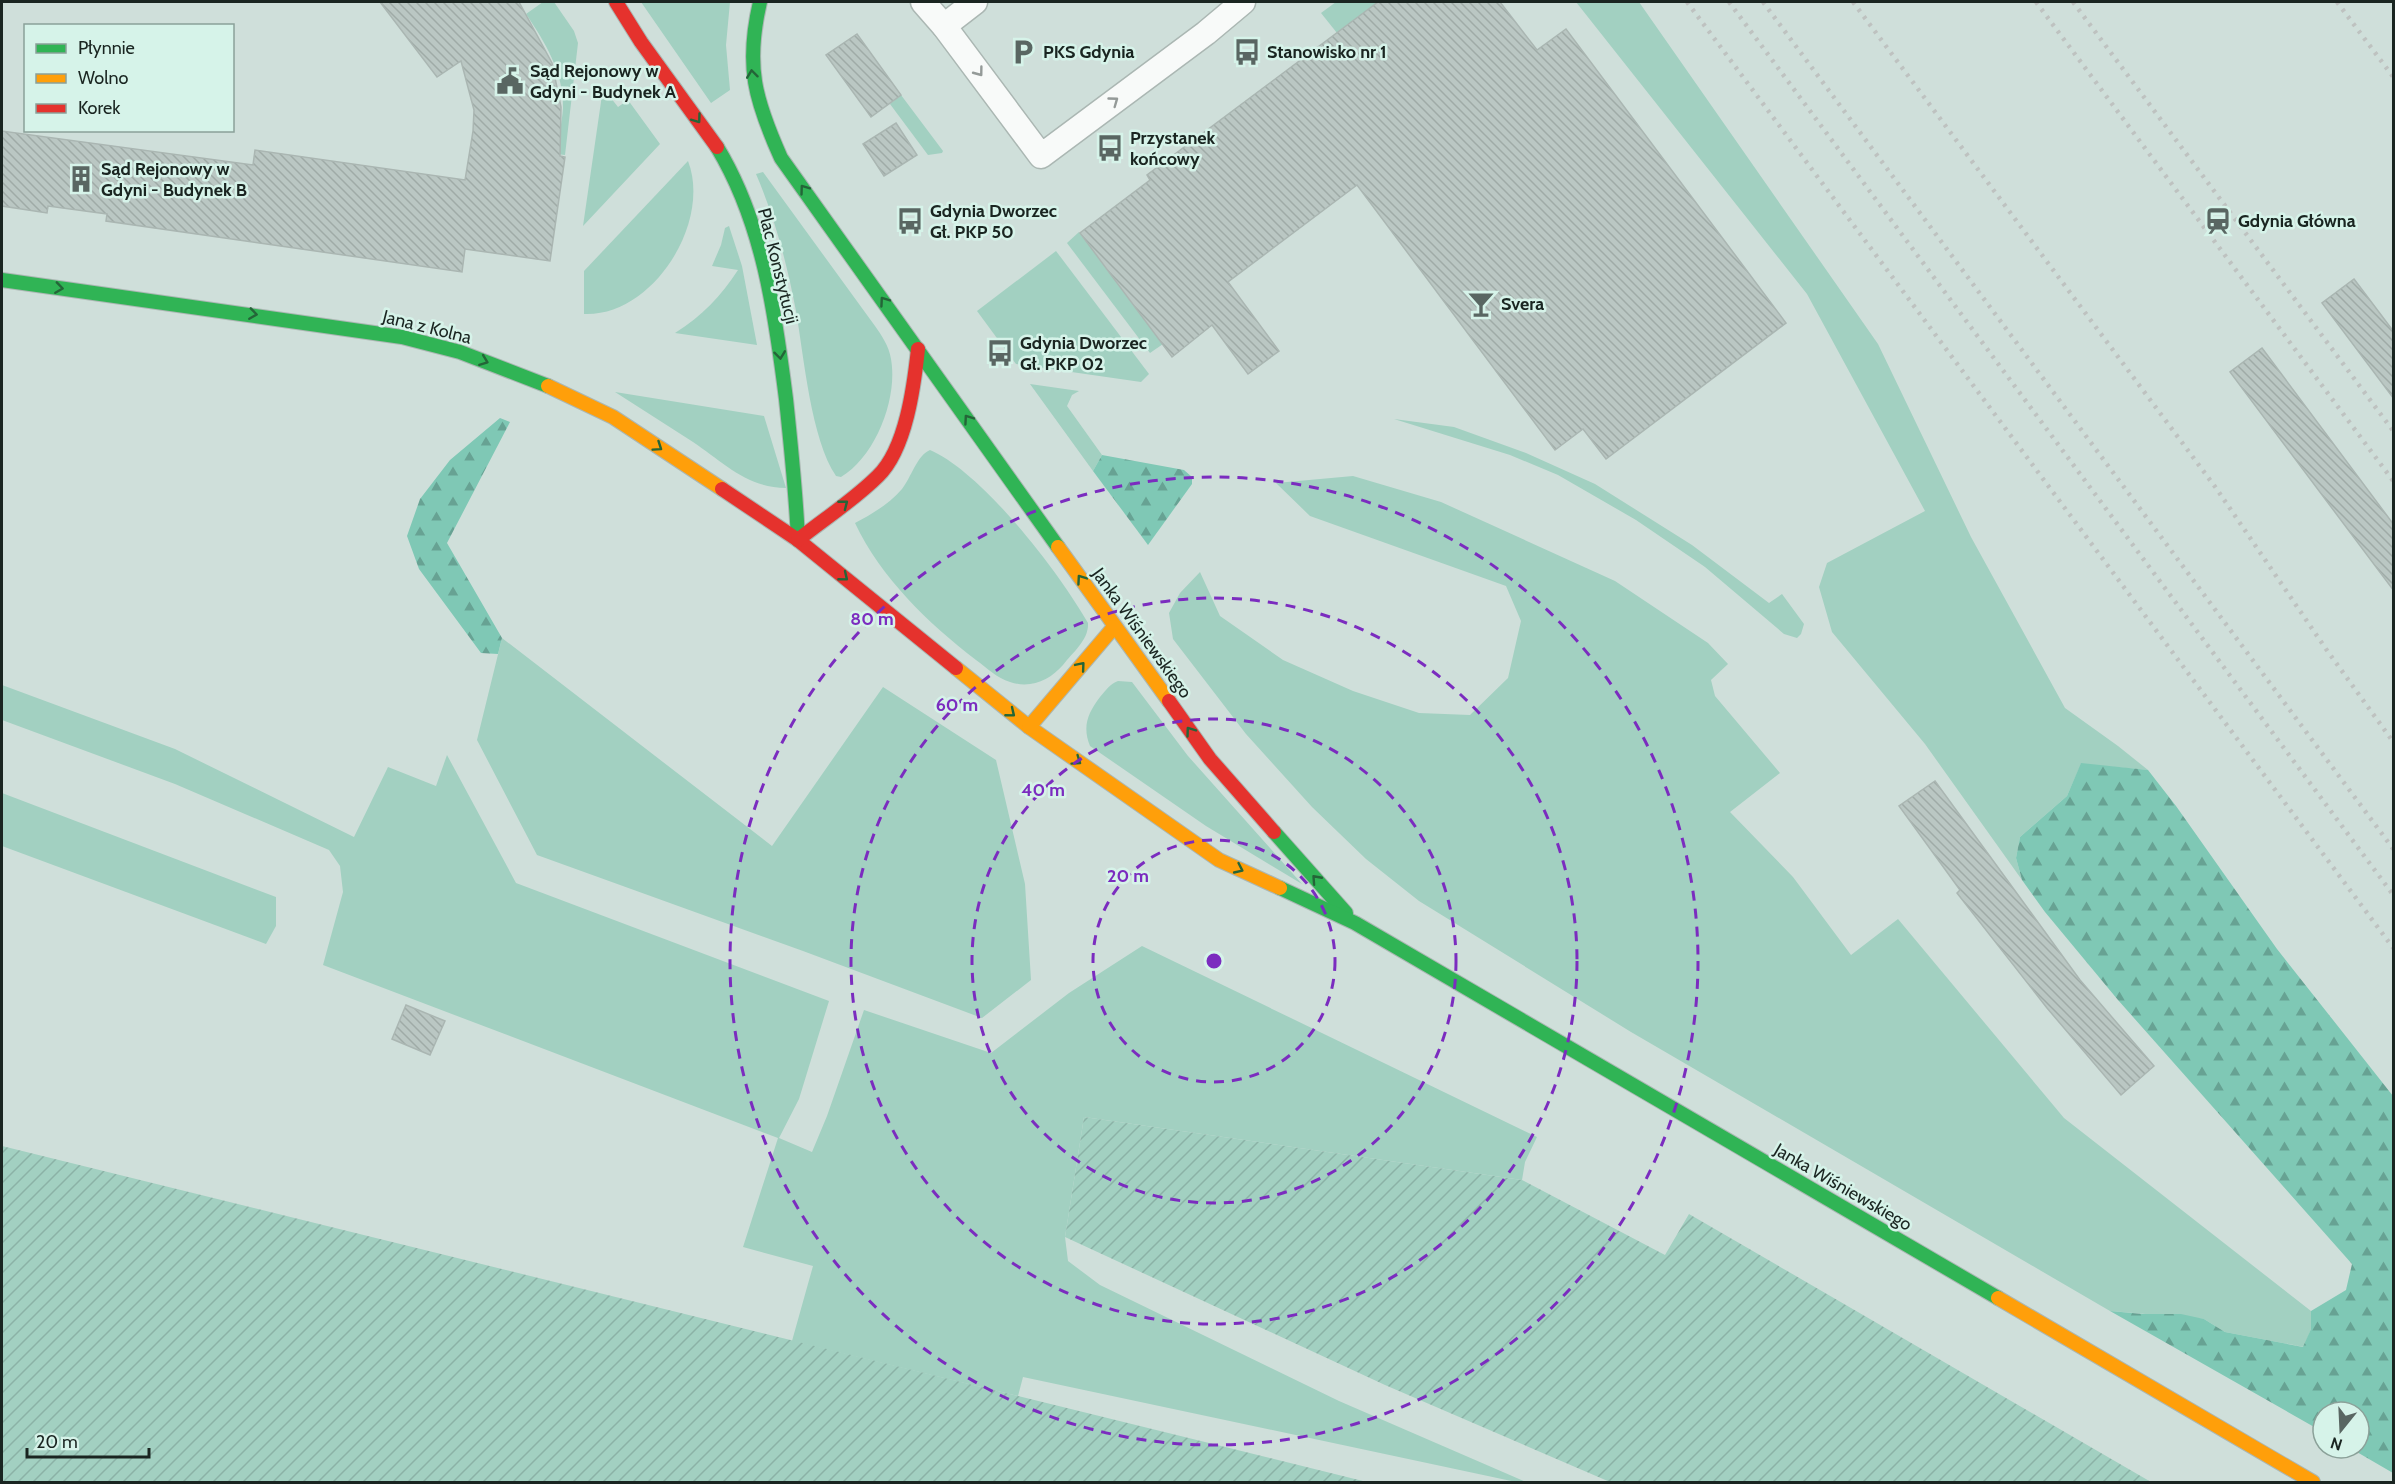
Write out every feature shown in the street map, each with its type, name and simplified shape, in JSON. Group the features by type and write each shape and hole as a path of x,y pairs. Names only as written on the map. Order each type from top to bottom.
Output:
{"main road":[{"name":"Plac Konstytucji","path":"616,2 652,58 724,158 752,226 764,266 777,333 795,478 798,540"},
{"path":"760,2 753,25 750,56 754,91 781,158 918,349 914,382 900,442 880,475 798,540"},
{"name":"Jana z Kolna","path":"2,280 362,330 402,337 460,352 548,386 613,417 798,540"},
{"name":"Janka Wiśniewskiego","path":"918,349 1209,759 1355,923"},
{"name":"Janka Wiśniewskiego","path":"798,540 1029,727 1219,860 1355,923 2313,1482"},
{"path":"1029,727 1114,627"}],"lane":[{"path":"923,2 944,26 1041,156 1206,33 1243,2"},
{"path":"944,26 975,2"}],"green space":[{"path":"543,2 554,2 574,31 578,43 565,155 556,154 563,108 557,70 526,14"},
{"path":"641,2 730,2 726,45 730,90 711,103"},
{"path":"1336,2 1378,2 1337,33 1321,13"},
{"path":"1576,2 1639,2 1878,344 1971,537 2065,708 2148,770 2081,764 2067,796 2020,837 2016,858 2022,880 1925,744 1832,632 1819,587 1827,563 1925,511 1807,294"},
{"path":"603,88 618,107 628,100 660,144 583,226"},
{"path":"901,95 943,151 942,153 928,155 890,104"},
{"path":"688,161 693,185 691,211 684,237 671,262 653,283 632,300 609,311 584,314 584,271"},
{"path":"763,172 875,326 890,354 891,391 882,425 865,455 841,477 836,476 827,460 814,420 789,276 775,224 756,174"},
{"path":"729,226 742,266 757,345 675,333 710,305 738,270 712,266 725,228"},
{"path":"1079,232 1163,344 1150,353 1067,243"},
{"path":"1056,251 1149,374 1141,382 1016,364 977,311"},
{"path":"1030,384 1079,391 1072,395 1067,406 1102,455 1093,471"},
{"path":"615,392 764,416 786,488 759,484 747,479"},
{"path":"500,418 510,422 447,543 502,638 498,654 481,653 419,569 407,536 420,499 450,460"},
{"path":"1394,419 1454,427 1526,453 1595,484 1692,545 1769,603 1782,594 1804,624 1801,634 1797,638 1784,634 1705,567 1636,520 1558,475 1510,455"},
{"path":"930,450 951,462 996,501 1059,578 1088,623 1086,635 1080,646 1058,670 1046,679 1033,684 1018,684 1005,680 958,646 923,615 892,581 855,523 880,508 897,494 921,457"},
{"path":"1102,455 1184,470 1192,477 1192,484 1148,545 1093,471"},
{"path":"1353,476 1441,502 1615,581 1708,643 1728,664 1711,680 1715,696 1780,773 1730,812 1793,877 1851,955 1898,919 2064,1118 2311,1311 2311,1329 2304,1347 2225,1332 2204,1319 2110,1311 1631,1032 1419,901 1366,859 1312,807 1246,734 1173,639 1169,613 1180,593 1200,572 1220,616 1283,660 1353,691 1419,713 1470,715 1508,678 1521,621 1506,586 1310,516 1276,483"},
{"path":"502,638 772,846 883,687 996,760 1025,884 1031,980 982,1018 537,855 477,740"},
{"path":"1118,681 1132,682 1188,756 1302,884 1206,826 1090,746 1086,732 1089,714 1104,692"},
{"path":"2,685 175,749 354,837 388,767 436,786 447,755 516,883 829,1001 799,1099 779,1138 812,1152 864,1010 991,1053 1069,993 1142,946 1537,1137 1525,1162 1522,1180 1084,1117 1065,1237 1068,1261 1100,1285 1339,1401 1526,1482 1516,1482 1023,1377 1018,1396 792,1341 813,1266 743,1247 778,1138 323,965 343,892 340,866 329,850 175,784 2,720"},
{"path":"2081,763 2148,770 2277,949 2393,1096 2393,1473 2371,1460 2371,1400 2311,1400 2311,1425 2110,1311 2181,1314 2204,1319 2225,1332 2303,1347 2311,1329 2311,1311 2346,1290 2352,1264 2118,1000 2045,912 2022,880 2016,858 2020,837 2067,796"},
{"path":"2,793 276,897 276,926 266,944 2,846"},
{"path":"1084,1117 1522,1180 1665,1255 1689,1214 2151,1482 1610,1482 1385,1385 1065,1237"},
{"path":"2,1146 1367,1482 2,1482"}],"building":[{"path":"380,2 519,2 552,63 561,107 560,156 565,157 550,261 465,249 462,272 106,221 107,214 48,206 47,213 2,206 2,131 253,165 255,150 465,180 474,110 461,61 437,77"},
{"path":"1378,2 1500,2 1537,50 1566,29 1786,323 1606,459 1583,429 1555,450 1357,185 1228,282 1279,351 1248,374 1212,325 1172,357 1080,233 1150,180 1147,175"},
{"path":"857,34 901,95 871,117 826,55"},
{"path":"896,123 917,155 884,176 863,144"},
{"path":"2354,279 2394,332 2394,399 2322,303"},
{"path":"2262,348 2394,525 2394,591 2230,372"},
{"path":"1935,781 2080,980 2154,1066 2121,1095 2047,1008 1957,893 1960,890 1899,806"},
{"path":"406,1005 445,1021 430,1055 392,1039"}],"railway":[{"path":"1687,2 2394,949"},
{"path":"1729,2 2394,896"},
{"path":"1763,2 2394,850"},
{"path":"1853,2 2216,488 2326,649 2394,743"},
{"path":"2036,2 2394,482"},
{"path":"2073,2 2394,432"},
{"path":"2337,2 2394,78"}],"traffic: fast":[{"path":"760,2 753,45 755,82 765,118 781,158 1058,547"},
{"path":"717,147 746,206 765,269 786,399 798,540"},
{"path":"2,280 402,337 460,352 548,386"},
{"path":"1274,832 1346,913"},
{"path":"1280,888 1355,923 1998,1298"}],"traffic: slow":[{"path":"548,386 613,417 722,489"},
{"path":"1058,547 1169,701"},
{"path":"1029,727 1114,627"},
{"path":"956,668 1029,727 1219,860 1280,888"},
{"path":"1998,1298 2313,1482"}],"traffic: jam":[{"path":"616,2 641,42 717,147"},
{"path":"798,540 859,493 888,464 896,450 907,416 918,349"},
{"path":"722,489 798,540 956,668"},
{"path":"1169,701 1210,759 1274,832"}],"place":[{"name":"PKS Gdynia","path":"1023,52"},
{"name":"Stanowisko nr 1","path":"1247,52"},
{"name":"Sąd Rejonowy w Gdyni - Budynek A","path":"510,81"},
{"name":"Przystanek końcowy","path":"1110,148"},
{"name":"Sąd Rejonowy w Gdyni - Budynek B","path":"81,179"},
{"name":"Gdynia Dworzec Gł. PKP 50","path":"910,221"},
{"name":"Gdynia Główna","path":"2218,221"},
{"name":"Svera","path":"1481,304"},
{"name":"Gdynia Dworzec Gł. PKP 02","path":"1000,353"}]}
